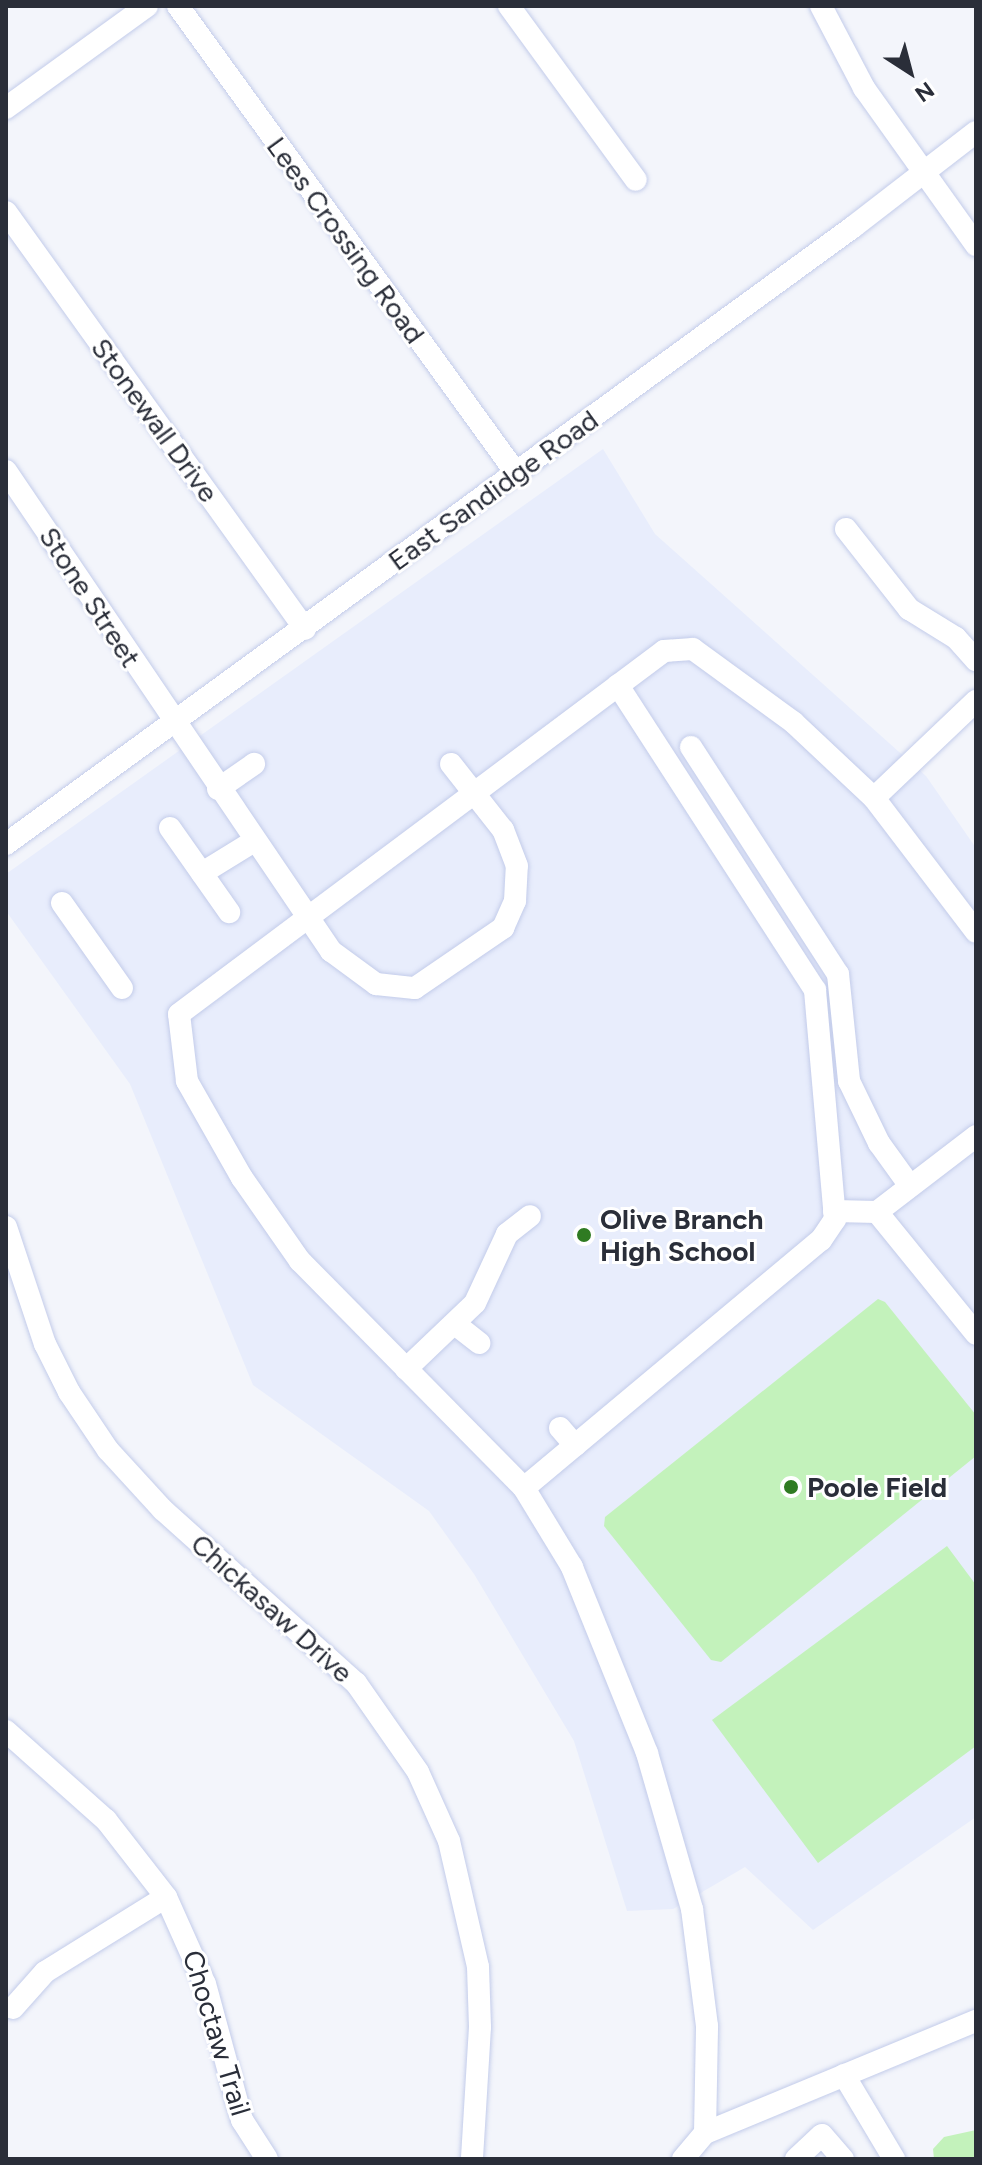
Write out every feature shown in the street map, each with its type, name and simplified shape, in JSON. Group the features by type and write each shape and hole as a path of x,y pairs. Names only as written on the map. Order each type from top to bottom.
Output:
{"street":[{"path":"6,108 147,6"},
{"name":"Lees Crossing Road","path":"178,6 516,473"},
{"path":"509,6 636,180"},
{"path":"821,6 864,88 976,245"},
{"name":"East Sandidge Road","path":"6,844 305,629 976,132"},
{"name":"Stonewall Drive","path":"6,212 305,629"},
{"name":"Stone Street","path":"6,471 172,724 307,918 353,972 376,984 415,988 503,928 515,901 517,866 503,830 451,764"},
{"path":"846,529 909,609 956,638 976,660"},
{"path":"705,2133 707,2026 692,1909 647,1753 572,1567 524,1488 300,1261 242,1178 187,1081 179,1014 664,651 693,649 793,722 874,798 976,932"},
{"path":"524,1488 821,1240 834,1211 815,990 618,685"},
{"path":"874,798 906,771 976,701"},
{"path":"691,747 838,974 849,1081 879,1143 910,1186"},
{"path":"218,789 254,764"},
{"path":"170,828 229,912"},
{"path":"202,873 254,841"},
{"path":"62,903 122,988"},
{"path":"834,1211 877,1212 976,1136"},
{"path":"877,1212 976,1334"},
{"path":"406,1369 475,1303 507,1234 530,1216"},
{"name":"Chickasaw Drive","path":"6,1227 45,1344 69,1392 108,1450 163,1510 356,1683 425,1786 453,1853 478,1967 480,2027 472,2159"},
{"path":"455,1324 479,1343"},
{"path":"560,1428 575,1445"},
{"name":"Choctaw Trail","path":"6,1731 106,1820 166,1897 205,1984 242,2120 267,2159"},
{"path":"13,2008 45,1972 166,1897"},
{"path":"683,2159 705,2133 976,2021"},
{"path":"844,2075 894,2159"},
{"path":"796,2159 822,2135 843,2159"}],"shaded area":[{"name":"Olive Branch High School","path":"603,449 655,534 926,776 976,848 976,1817 813,1930 745,1867 673,1909 627,1911 574,1741 474,1574 429,1511 253,1385 130,1084 6,911 6,874"}],"green space":[{"name":"Poole Field","path":"878,1299 885,1302 976,1415 976,1456 721,1662 711,1660 604,1526 605,1517"},
{"path":"947,1546 976,1585 976,1746 818,1863 712,1720"},
{"path":"976,2130 976,2159 934,2159 933,2149 944,2137"}],"place":[{"name":"Olive Branch High School","path":"584,1235"},
{"name":"Poole Field","path":"791,1487"}]}
